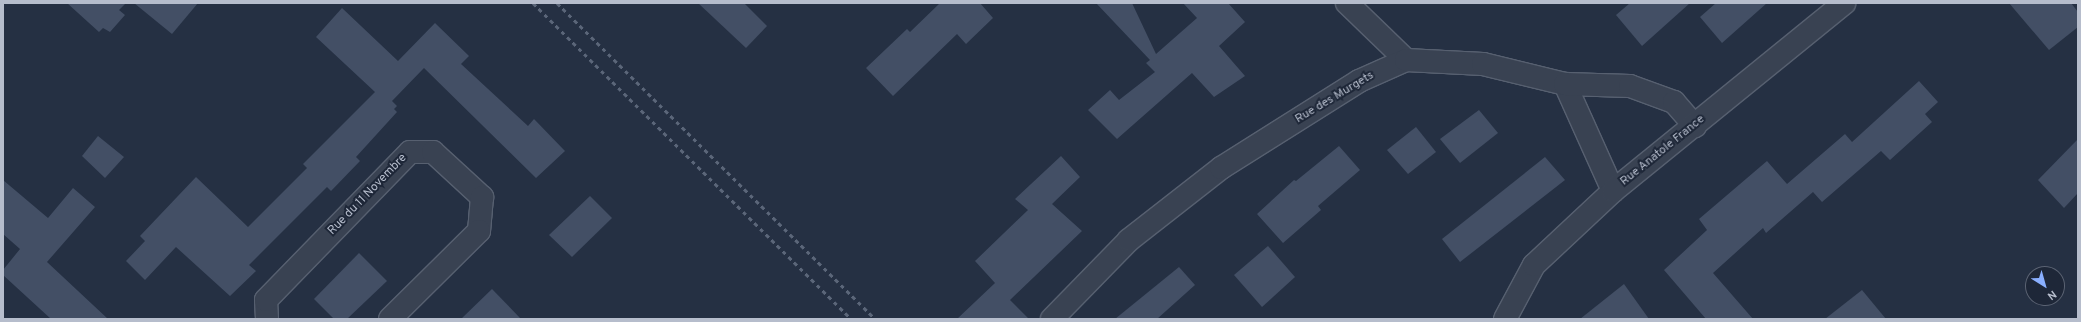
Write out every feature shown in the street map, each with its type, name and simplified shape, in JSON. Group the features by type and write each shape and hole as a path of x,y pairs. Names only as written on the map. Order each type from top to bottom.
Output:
{"street":[{"path":"1347,3 1406,60"},
{"name":"Rue Anatole France","path":"1505,319 1534,265 1613,191 1695,126 1844,3"},
{"name":"Rue des Murgets","path":"1052,319 1129,240 1221,168 1359,82 1406,60 1482,64 1565,84 1630,86 1674,102 1695,126"},
{"path":"1565,84 1613,191"},
{"name":"Rue du 11 Novembre","path":"267,319 266,300 405,157 410,152 433,152 482,197 479,231 390,319"}],"building":[{"path":"67,3 126,3 119,10 125,15 110,32 103,28 99,32"},
{"path":"134,3 198,3 172,34"},
{"path":"698,3 744,3 767,26 746,48"},
{"path":"940,3 980,3 993,18 966,44 957,34 893,96 866,68 907,29 910,32"},
{"path":"1096,3 1132,3 1156,54 1197,18 1183,3 1228,3 1245,22 1219,46 1245,76 1214,97 1192,73 1117,139 1088,110 1110,90 1119,100 1155,72 1146,63 1150,60"},
{"path":"1630,3 1690,3 1642,46 1616,15"},
{"path":"1716,3 1767,3 1722,43 1700,17"},
{"path":"2009,3 2071,3 2078,12 2078,27 2049,50"},
{"path":"342,8 398,61 435,23 469,56 461,64 528,126 534,119 565,151 536,178 424,68 392,101 397,106 394,109 397,112 356,157 360,161 331,191 327,187 249,265 256,271 230,296 176,247 145,280 126,261 145,241 140,236 196,177 248,227 307,168 303,164 375,92 316,37"},
{"path":"1919,81 1938,102 1925,114 1932,122 1890,160 1881,151 1822,202 1813,192 1766,233 1763,228 1713,273 1753,319 1706,319 1664,270 1707,230 1699,219 1767,161 1787,184 1845,134 1852,142"},
{"path":"1479,110 1498,133 1460,163 1440,139"},
{"path":"1416,127 1436,152 1408,174 1387,150"},
{"path":"98,136 124,157 105,178 82,156"},
{"path":"2078,139 2078,193 2064,208 2038,180"},
{"path":"1339,146 1360,170 1318,206 1321,210 1283,243 1257,214 1294,180 1296,181"},
{"path":"1061,156 1080,177 1052,204 1082,231 1010,300 1029,319 957,319 995,283 975,261 1028,210 1015,199"},
{"path":"1545,157 1565,180 1460,262 1442,239"},
{"path":"3,180 48,218 73,188 95,207 47,262 108,319 51,319 3,275 3,270 20,249 3,234"},
{"path":"590,196 612,218 572,257 549,235"},
{"path":"1268,246 1295,277 1262,307 1234,275"},
{"path":"359,253 387,281 347,319 334,319 314,299"},
{"path":"1179,267 1195,285 1157,319 1115,319"},
{"path":"1624,284 1649,319 1580,319"},
{"path":"492,289 521,319 461,319"},
{"path":"1862,290 1886,319 1825,319"}],"railway":[{"path":"533,3 851,319"},
{"path":"557,3 875,319"}]}
